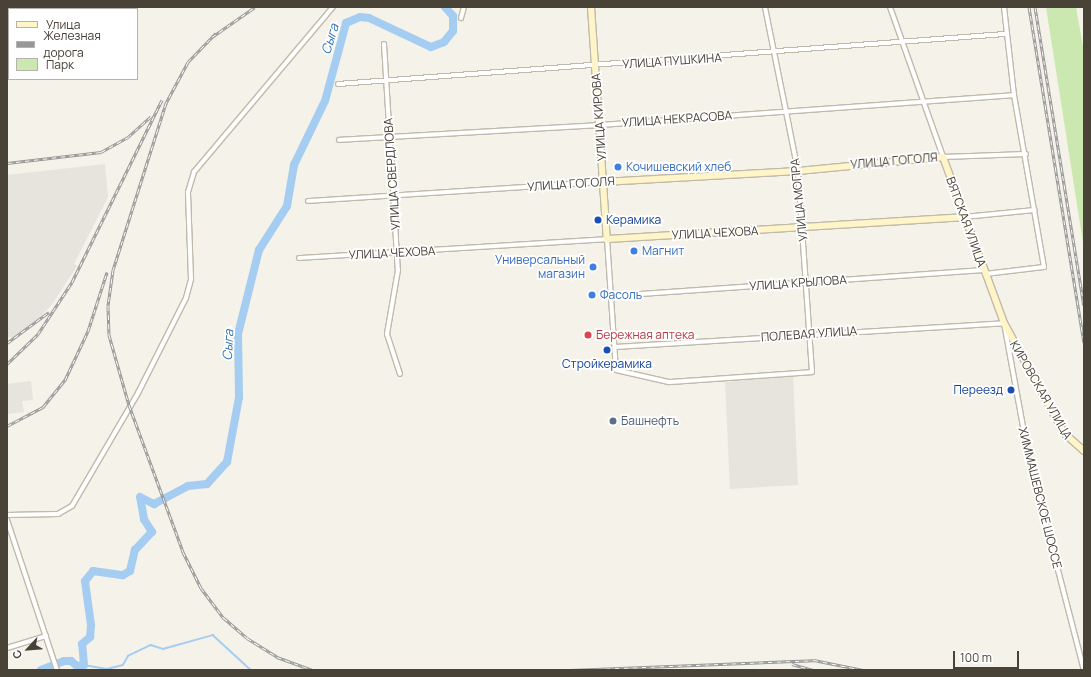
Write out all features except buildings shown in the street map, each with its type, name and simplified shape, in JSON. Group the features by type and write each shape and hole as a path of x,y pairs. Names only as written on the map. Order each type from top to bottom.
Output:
{"main road":[{"name":"УЛИЦА КИРОВА","path":"591,7 607,239"},
{"name":"УЛИЦА ГОГОЛЯ","path":"604,182 798,171 942,157"},
{"name":"ВЯТСКАЯ УЛИЦА","path":"942,157 1004,323"},
{"name":"УЛИЦА ЧЕХОВА","path":"607,239 964,217"},
{"name":"КИРОВСКАЯ УЛИЦА","path":"1004,323 1064,433 1084,451"}],"street":[{"path":"7,515 58,514 72,506 138,393 186,298 191,279 188,192 194,172 333,7"},
{"path":"461,18 464,7"},
{"name":"УЛИЦА МОПРА","path":"616,370 669,382 812,372 798,171 772,53 765,7"},
{"name":"ВЯТСКАЯ УЛИЦА","path":"890,7 942,157"},
{"path":"1004,7 1005,34 1014,95 1026,154 1035,210"},
{"name":"УЛИЦА ПУШКИНА","path":"338,84 902,44 1005,34"},
{"name":"УЛИЦА СВЕРДЛОВА","path":"384,44 398,270 387,334 400,374"},
{"name":"УЛИЦА НЕКРАСОВА","path":"339,140 599,125 1014,95"},
{"name":"УЛИЦА ГОГОЛЯ","path":"942,157 1026,154"},
{"name":"УЛИЦА ГОГОЛЯ","path":"308,201 604,182"},
{"name":"УЛИЦА ЧЕХОВА","path":"964,217 1035,210"},
{"name":"УЛИЦА КРЫЛОВА","path":"612,296 1044,267 1035,210"},
{"name":"УЛИЦА ЧЕХОВА","path":"299,258 607,239"},
{"name":"УЛИЦА КИРОВА","path":"607,239 616,370"},
{"name":"ПОЛЕВАЯ УЛИЦА","path":"615,347 1004,323"},
{"name":"ХИММАШЕВСКОЕ ШОССЕ","path":"1004,323 1028,454 1084,670"},
{"path":"7,520 57,670"},
{"path":"7,648 46,636"}],"shaded area":[{"path":"105,164 108,197 74,264 77,266 53,303 34,324 17,337 7,337 7,175"},
{"path":"793,376 798,485 730,489 725,382"},
{"path":"31,381 33,400 22,401 24,412 7,414 7,384"}],"green space":[{"path":"1046,7 1076,7 1084,52 1084,249"}],"waterway":[{"name":"Сыга","path":"41,670 64,661 71,661 77,666 84,665 82,644 90,637 91,625 85,581 93,571 123,575 130,571 135,550 152,532 144,519 140,497 154,504 188,486 207,484 227,462 239,397 238,334 259,250 287,206 294,165 325,101 346,23 360,17 369,18 431,47 444,42 453,31 453,16 445,7"},
{"path":"84,665 107,669 123,665 128,656 151,645 163,649 213,635 251,670"}],"railway":[{"path":"212,37 255,7"},
{"path":"1029,7 1084,343"},
{"path":"1035,7 1084,305"},
{"path":"216,33 188,62 166,103 113,270 108,306 109,335 129,405 183,552 201,588 224,618 247,638 277,657 312,670"},
{"path":"7,364 38,334 72,282 162,100"},
{"path":"7,163 101,152 128,137 151,116"},
{"path":"7,426 43,407 65,380 88,331 107,272"},
{"path":"7,343 49,312"},
{"path":"570,670 814,660 863,670"},
{"path":"792,664 813,670"}],"place":[{"name":"Кочишевский хлеб","path":"618,167"},
{"name":"Керамика","path":"598,220"},
{"name":"Магнит","path":"634,251"},
{"name":"Универсальный магазин","path":"593,267"},
{"name":"Фасоль","path":"592,295"},
{"name":"Бережная аптека","path":"588,335"},
{"name":"Стройкерамика","path":"607,350"},
{"name":"Переезд","path":"1011,390"},
{"name":"Башнефть","path":"613,421"}]}
